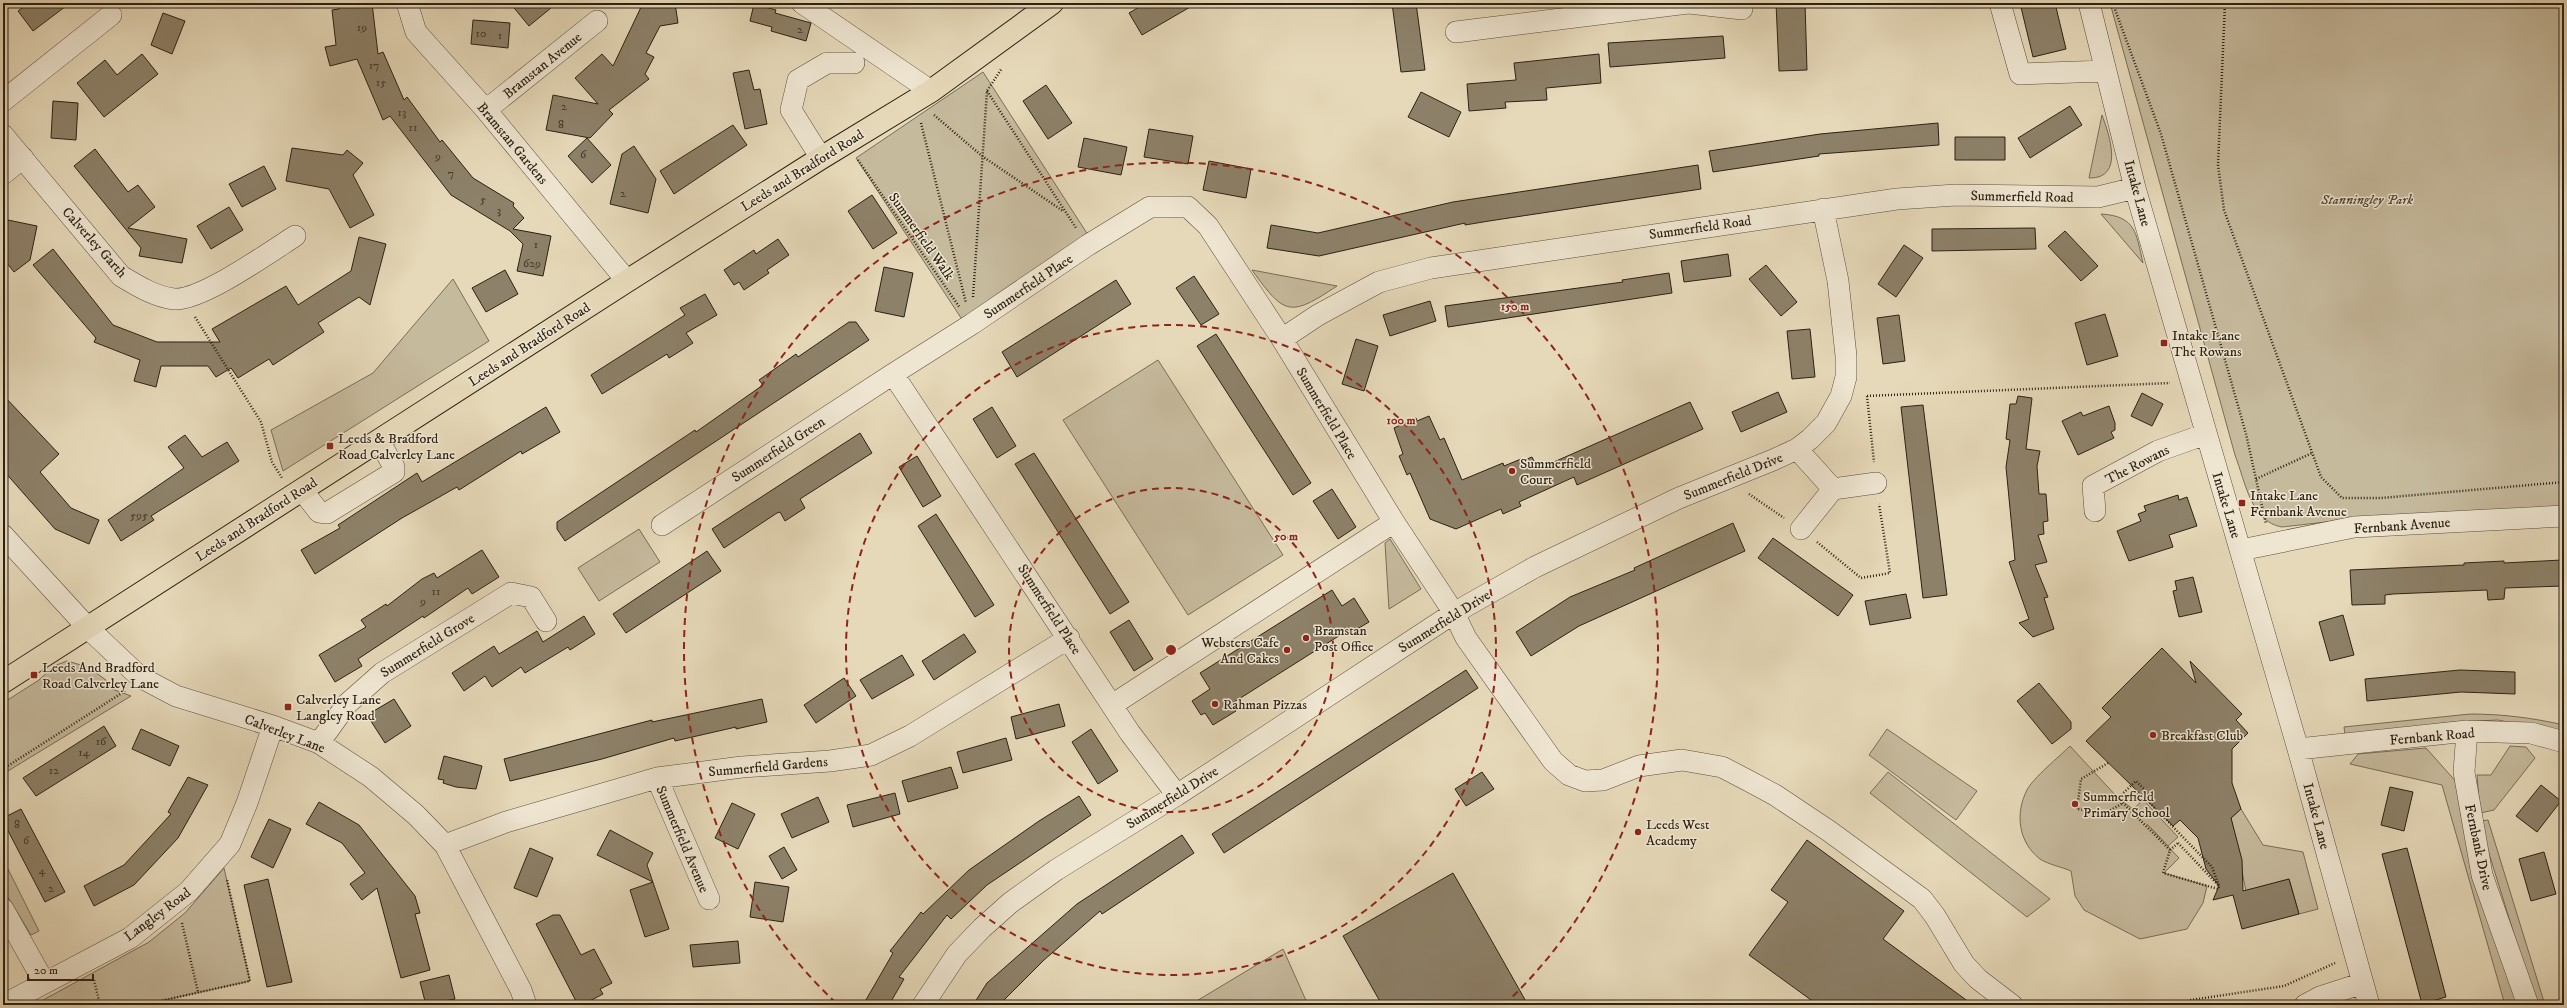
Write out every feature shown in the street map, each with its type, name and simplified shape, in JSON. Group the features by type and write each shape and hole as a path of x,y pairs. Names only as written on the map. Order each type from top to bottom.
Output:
{"main road":[{"name":"Leeds and Bradford Road","path":"3,682 627,281 923,95 1052,3"}],"street":[{"name":"Bramstan Gardens","path":"407,3 416,32 486,110 627,281"},
{"path":"802,3 923,95"},
{"path":"1456,32 1688,3 1742,9"},
{"path":"2000,3 2020,74 2106,71"},
{"name":"Intake Lane","path":"2089,3 2136,188 2298,748 2369,1005"},
{"path":"3,101 111,15"},
{"name":"Bramstan Avenue","path":"486,110 597,21"},
{"path":"821,158 791,110 798,80 827,63 854,63"},
{"name":"Calverley Garth","path":"3,135 121,276 144,289 173,299 183,298 206,290 295,236"},
{"path":"3,174 23,158"},
{"name":"Summerfield Road","path":"1282,339 1318,315 1379,282 1431,268 1897,199 1956,195 2098,197 2136,188"},
{"name":"Summerfield Place","path":"1177,795 1112,705 893,374 972,324 1088,245 1150,207 1188,207 1208,226 1282,339 1394,522 1454,613 1466,638 1553,761 1569,775 1585,781 1603,780 1639,766 1682,760 1722,767 1747,780 1775,795 1829,831 1922,899 1935,916 1964,964 1978,979 2012,1005"},
{"name":"Summerfield Drive","path":"922,1005 957,954 982,928 1010,903 1056,870 1177,795 1454,613 1535,567 1652,511 1797,449 1826,423 1841,396 1846,377 1846,356 1838,281 1823,209"},
{"name":"Summerfield Green","path":"662,525 893,374"},
{"name":"The Rowans","path":"2095,511 2093,486 2158,451 2206,434"},
{"path":"297,493 319,512 326,513 394,472 394,467 379,441"},
{"path":"1797,449 1833,489"},
{"path":"1801,530 1833,489 1876,483"},
{"name":"Fernbank Avenue","path":"2241,550 2354,528 2564,516"},
{"path":"1112,705 1394,522"},
{"name":"Calverley Lane","path":"3,535 88,628 140,677 176,696 273,726 319,743 371,777 416,814 445,845 521,990 526,1005"},
{"name":"Summerfield Grove","path":"319,743 347,704 382,673 511,593 531,597 546,622"},
{"name":"Summerfield Gardens","path":"445,845 506,822 657,778 742,767 830,761 871,755 910,736 1069,638"},
{"name":"Langley Road","path":"3,1005 44,982 130,938 190,892 230,844 247,803 273,726"},
{"name":"Fernbank Road","path":"2298,748 2467,731 2531,733 2564,742"},
{"name":"Fernbank Drive","path":"2467,731 2464,772 2482,875 2528,1005"},
{"name":"Summerfield Avenue","path":"657,778 709,899"},
{"path":"3,909 44,982"},
{"path":"2305,1005 2320,997 2363,983"}],"path":[{"path":"2113,3 2161,134 2246,434 2271,544"},
{"path":"2225,3 2218,165 2224,210 2321,476 2342,498 2381,498 2564,482"},
{"path":"972,324 987,91 1003,66"},
{"path":"987,91 1062,211 1088,245"},
{"path":"923,95 982,156 1062,211"},
{"path":"923,95 972,324"},
{"name":"Summerfield Walk","path":"856,158 972,324"},
{"path":"183,298 261,422 272,462 297,493"},
{"path":"1841,396 2161,384 2192,380"},
{"path":"2256,479 2312,453"},
{"path":"3,769 119,696 140,677"},
{"path":"2108,763 2081,779 2076,809 2106,813 2123,803"},
{"path":"2170,850 2118,798 2136,781 2146,791 2142,795 2212,867 2219,886"},
{"path":"2178,843 2219,886 2218,889 2163,873 2170,850 2178,843"},
{"path":"142,1005 250,981 221,854"},
{"path":"177,901 198,992"},
{"path":"2176,1005 2191,1000 2284,986 2355,953"}],"green space":[{"name":"Stanningley Park","path":"2110,3 2564,3 2564,506 2352,519 2282,527 2271,524 2263,517 2256,509 2246,488 2235,455"},
{"path":"983,72 1090,238 965,324 856,158"},
{"path":"2102,115 2108,133 2112,154 2111,164 2107,171 2100,176 2089,178"},
{"path":"2101,214 2113,215 2128,222 2136,235 2143,263"},
{"path":"1252,270 1337,286 1309,303 1298,307 1289,307 1281,303 1273,296"},
{"path":"453,279 489,341 283,471 271,430 373,373"},
{"path":"1158,360 1283,555 1188,615 1063,420"},
{"path":"639,529 660,562 599,601 578,568"},
{"path":"1390,539 1421,589 1389,609 1385,543"},
{"path":"67,661 88,667 106,680 112,689 131,696 3,774 3,703 39,680 54,666"},
{"path":"2470,714 2529,718 2564,725 2564,733 2498,720 2455,722 2345,735 2344,727"},
{"path":"1887,729 1977,791 1956,820 1869,755"},
{"path":"2070,746 2118,798 2133,809 2140,803 2131,793 2134,790 2178,837 2168,846 2147,824 2179,858 2164,873 2207,886 2203,903 2187,929 2140,939 2084,910 2075,896 2071,871 2040,859 2027,844 2023,836 2020,817 2023,799 2030,785"},
{"path":"2510,746 2526,747 2535,758 2494,810 2480,813 2477,775 2491,775"},
{"path":"2426,748 2459,785 2461,814 2466,839 2517,1005 2505,1005 2442,785 2350,764 2358,754"},
{"path":"1888,772 2050,899 2027,917 1870,793"},
{"path":"2241,809 2263,845 2303,852 2318,909 2299,914 2289,879 2246,891 2231,818"},
{"path":"2488,820 2545,1005 2536,1005 2487,847 2482,821"},
{"path":"3,859 39,931 31,935 3,889"},
{"path":"224,868 250,981 142,1005 34,1005 149,942 185,913"},
{"path":"1283,949 1308,1005 1190,1005"}],"building":[{"path":"29,3 70,3 33,31 18,11"},
{"path":"339,3 372,3 378,54 383,52 404,100 407,97 440,142 442,140 473,178 514,203 513,206 524,218 513,229 551,236 543,276 517,271 523,244 510,231 451,195 390,116 383,120 357,59 330,66 325,47 336,45 332,10 339,9"},
{"path":"510,3 557,3 529,26"},
{"path":"643,3 675,3 678,23 660,26 646,53 654,57 645,74 649,79 609,110 613,114 590,138 546,130 553,95 598,104 575,78 602,54 613,66"},
{"path":"1146,3 1197,3 1142,35 1129,13"},
{"path":"1392,3 1416,3 1425,70 1401,72"},
{"path":"1776,3 1805,3 1807,70 1779,71"},
{"path":"2020,3 2055,3 2066,49 2033,57"},
{"path":"754,4 776,10 775,13 811,23 806,41 771,31 772,27 750,21"},
{"path":"163,13 185,21 172,54 151,45"},
{"path":"473,20 510,23 508,48 471,44"},
{"path":"1723,36 1725,58 1610,67 1608,43"},
{"path":"142,54 158,74 104,117 77,83 105,60 117,75"},
{"path":"1599,54 1601,83 1546,88 1547,100 1505,102 1506,108 1469,111 1467,84 1516,80 1514,63"},
{"path":"749,70 754,90 760,89 767,124 745,129 733,73"},
{"path":"1046,85 1072,123 1048,139 1023,101"},
{"path":"1421,92 1461,112 1449,137 1408,117"},
{"path":"53,101 78,103 76,140 51,138"},
{"path":"2070,106 2082,125 2030,158 2018,138"},
{"path":"1938,123 1939,145 1819,154 1819,156 1713,172 1709,151 1820,134"},
{"path":"733,125 747,145 674,194 660,171"},
{"path":"1149,129 1193,136 1188,164 1144,157"},
{"path":"1955,137 2005,137 2005,160 1955,160"},
{"path":"587,138 611,165 592,183 568,156"},
{"path":"1084,138 1127,147 1121,175 1078,167"},
{"path":"634,146 656,179 648,213 610,204 622,154"},
{"path":"292,148 343,155 347,150 363,163 353,175 374,215 350,228 329,189 286,181"},
{"path":"95,149 128,192 138,185 155,207 128,228 187,239 182,263 139,256 141,248 74,166"},
{"path":"1209,161 1251,169 1246,198 1203,190"},
{"path":"1698,165 1701,189 1465,225 1465,223 1319,256 1267,248 1271,225 1318,233 1453,202"},
{"path":"264,166 276,189 242,207 229,184"},
{"path":"872,195 897,233 873,249 848,211"},
{"path":"229,207 243,230 211,249 197,226"},
{"path":"3,219 37,226 30,260 14,272 3,258"},
{"path":"2035,228 2036,249 1932,251 1932,229"},
{"path":"2065,231 2098,266 2081,281 2048,246"},
{"path":"359,237 386,244 370,305 359,297 318,323 324,332 273,365 269,359 238,378 231,368 216,377 208,366 161,366 156,387 134,381 140,360 94,342 96,338 33,265 53,249 113,325 157,342 220,342 212,329 286,286 298,305 351,271"},
{"path":"778,239 789,255 767,270 769,273 744,290 739,282 734,285 724,270 754,250 756,254"},
{"path":"1904,245 1923,258 1896,297 1878,284"},
{"path":"1728,254 1731,276 1684,282 1681,261"},
{"path":"1766,265 1797,302 1781,316 1749,279"},
{"path":"884,267 913,273 904,317 875,311"},
{"path":"505,270 518,294 486,312 472,288"},
{"path":"1669,273 1672,293 1448,327 1445,306 1623,282 1622,280"},
{"path":"1194,276 1219,314 1201,325 1176,288"},
{"path":"1116,280 1131,304 1017,377 1002,352"},
{"path":"705,294 717,315 686,333 693,343 669,358 667,354 602,394 591,375 685,315 680,308"},
{"path":"1430,301 1436,321 1390,336 1383,315"},
{"path":"2105,314 2118,356 2087,365 2075,323"},
{"path":"1899,315 1905,361 1883,364 1877,318"},
{"path":"849,322 856,322 869,340 565,541 557,529 557,522 695,430 696,432 763,385 759,380 796,354 798,357"},
{"path":"1810,329 1815,377 1792,379 1787,331"},
{"path":"1216,334 1311,483 1293,495 1197,346"},
{"path":"1356,339 1378,346 1364,391 1342,384"},
{"path":"1778,392 1787,412 1741,432 1732,412"},
{"path":"2142,393 2163,404 2152,426 2131,416"},
{"path":"3,395 59,454 40,472 71,508 99,520 89,544 55,529 3,470"},
{"path":"2018,396 2032,398 2026,449 2040,451 2037,466 2039,494 2046,494 2048,521 2043,522 2044,534 2038,535 2047,562 2035,565 2048,597 2044,598 2054,629 2033,637 2019,623 2029,619 2009,562 2015,560 2006,467 2010,440 2006,439 2010,404 2016,404"},
{"name":"Summerfield Court","path":"1690,402 1703,429 1577,485 1574,477 1519,502 1521,506 1503,514 1501,509 1456,529 1430,519 1410,473 1407,475 1399,456 1403,454 1394,428 1416,418 1417,421 1429,416 1440,440 1444,438 1462,480 1503,463 1504,466 1521,459 1522,461 1532,457 1538,469"},
{"path":"1923,405 1947,595 1923,598 1901,407"},
{"path":"2109,406 2115,423 2115,430 2111,432 2114,438 2078,455 2062,421 2081,412 2083,416"},
{"path":"546,407 560,432 522,454 521,451 459,490 457,487 402,518 315,574 301,550 340,528 338,525 417,473 422,482"},
{"path":"992,407 1016,446 997,458 973,419"},
{"path":"860,433 872,453 800,499 805,508 785,521 780,512 777,513 724,548 712,529"},
{"path":"185,435 202,457 227,442 239,461 151,516 154,520 121,541 108,520 184,468 168,447"},
{"path":"1034,453 1129,602 1110,614 1015,464"},
{"path":"917,456 941,496 923,507 899,467"},
{"path":"1332,489 1356,527 1338,539 1313,501"},
{"path":"2178,495 2179,500 2187,497 2197,526 2169,535 2173,547 2129,561 2117,531 2141,521 2138,514 2146,511 2144,506"},
{"path":"936,514 994,605 975,617 918,526"},
{"path":"1733,523 1745,551 1579,626 1531,656 1516,632 1570,597 1635,570 1634,568"},
{"path":"1773,538 1853,595 1838,616 1758,558"},
{"path":"482,550 499,577 472,594 468,588 424,618 423,616 358,659 362,666 335,682 319,655 366,627 361,620 386,604 387,606 422,579 434,573 437,578"},
{"path":"707,551 721,571 626,633 613,614"},
{"path":"2562,560 2563,586 2505,588 2504,599 2488,600 2487,590 2393,594 2385,595 2385,604 2352,605 2350,570 2464,565 2464,563 2504,561 2504,563"},
{"path":"2193,577 2202,612 2179,617 2173,591 2177,590 2175,581"},
{"path":"1332,590 1342,606 1354,598 1369,622 1347,635 1345,632 1231,704 1236,711 1213,725 1205,713 1201,715 1192,701 1210,689 1200,673"},
{"path":"1906,594 1911,618 1870,625 1865,601"},
{"path":"2343,615 2354,655 2330,661 2319,622"},
{"path":"584,616 595,634 570,650 568,647 525,673 521,667 492,687 485,676 464,691 452,673 494,646 499,654 537,631 543,642"},
{"path":"1129,620 1153,659 1134,671 1110,632"},
{"path":"964,634 976,652 934,680 922,661"},
{"path":"2162,648 2196,683 2190,661 2242,714 2236,720 2248,733 2232,749 2232,783 2241,809 2231,818 2242,860 2243,891 2289,879 2299,914 2242,929 2233,895 2213,900 2219,886 2206,869 2198,838 2180,820 2173,826 2086,741 2111,717 2102,708"},
{"path":"902,655 914,675 872,699 860,680"},
{"path":"1466,670 1478,688 1224,853 1212,834"},
{"path":"2460,670 2515,672 2515,694 2461,692 2367,701 2365,679"},
{"path":"844,678 856,696 816,723 804,705"},
{"path":"2039,683 2071,722 2071,729 2052,744 2017,701"},
{"path":"394,699 411,726 385,743 367,715"},
{"path":"762,699 767,722 736,729 736,727 675,741 674,738 602,759 510,781 504,759 652,720 652,722"},
{"path":"1059,704 1065,726 1016,739 1011,717"},
{"path":"104,726 116,746 36,796 23,778"},
{"path":"141,729 179,746 170,766 132,749"},
{"path":"1091,729 1118,771 1098,784 1072,742"},
{"path":"1006,738 1012,760 963,773 957,752"},
{"path":"444,756 482,766 476,789 456,787 443,783 444,780 438,779"},
{"path":"951,767 958,788 908,802 902,781"},
{"path":"1482,772 1494,789 1466,806 1455,789"},
{"path":"188,777 208,785 178,838 134,885 94,906 84,886 124,865 171,814 168,812"},
{"path":"2541,785 2561,801 2537,832 2516,816"},
{"path":"2390,787 2413,792 2404,831 2381,825"},
{"path":"895,793 900,814 853,827 847,805"},
{"path":"1079,796 1091,815 987,885 951,919 947,915 899,977 904,979 889,1005 863,1005 893,953 890,951 921,912 923,914 969,870 1039,821"},
{"path":"818,797 829,822 792,838 781,814"},
{"path":"319,802 359,825 415,896 420,913 415,914 430,970 401,978 377,888 362,900 350,884 365,873 342,843 306,824"},
{"path":"732,803 755,814 738,849 715,838"},
{"path":"21,809 65,892 45,902 3,821 3,818"},
{"path":"269,819 291,829 273,868 251,857"},
{"path":"610,830 653,853 647,865 653,882 597,855"},
{"path":"1182,835 1194,853 1102,914 1100,911 1044,960 999,1005 973,1005 987,983 1077,904"},
{"path":"1807,840 1904,911 1883,939 1973,1005 1818,1005 1749,955 1788,902 1771,890"},
{"path":"784,847 797,870 782,879 769,856"},
{"path":"530,848 553,858 537,897 514,888"},
{"path":"2407,848 2446,997 2422,1004 2382,854"},
{"path":"2544,852 2556,894 2531,901 2519,859"},
{"path":"1453,873 1528,1005 1382,1005 1343,936"},
{"path":"268,879 292,982 267,987 244,885"},
{"path":"653,882 669,929 645,937 630,890"},
{"path":"755,882 789,887 783,922 750,917"},
{"path":"553,915 560,915 581,955 594,949 612,983 600,989 603,994 582,1005 578,1005 536,924"},
{"path":"738,941 740,963 693,967 690,945"},
{"path":"449,975 455,999 426,1005 420,982"}],"place":[{"name":"Intake Lane The Rowans","path":"2164,343"},
{"name":"Leeds & Bradford Road Calverley Lane","path":"330,446"},
{"name":"Summerfield Court","path":"1512,471"},
{"name":"Intake Lane Fernbank Avenue","path":"2242,503"},
{"name":"Bramstan Post Office","path":"1306,638"},
{"name":"Websters Cafe And Cakes","path":"1287,650"},
{"name":"Leeds And Bradford Road Calverley Lane","path":"34,675"},
{"name":"Rahman Pizzas","path":"1215,704"},
{"name":"Calverley Lane Langley Road","path":"288,707"},
{"name":"Breakfast Club","path":"2153,735"},
{"name":"Summerfield Primary School","path":"2075,804"},
{"name":"Leeds West Academy","path":"1638,832"}]}
